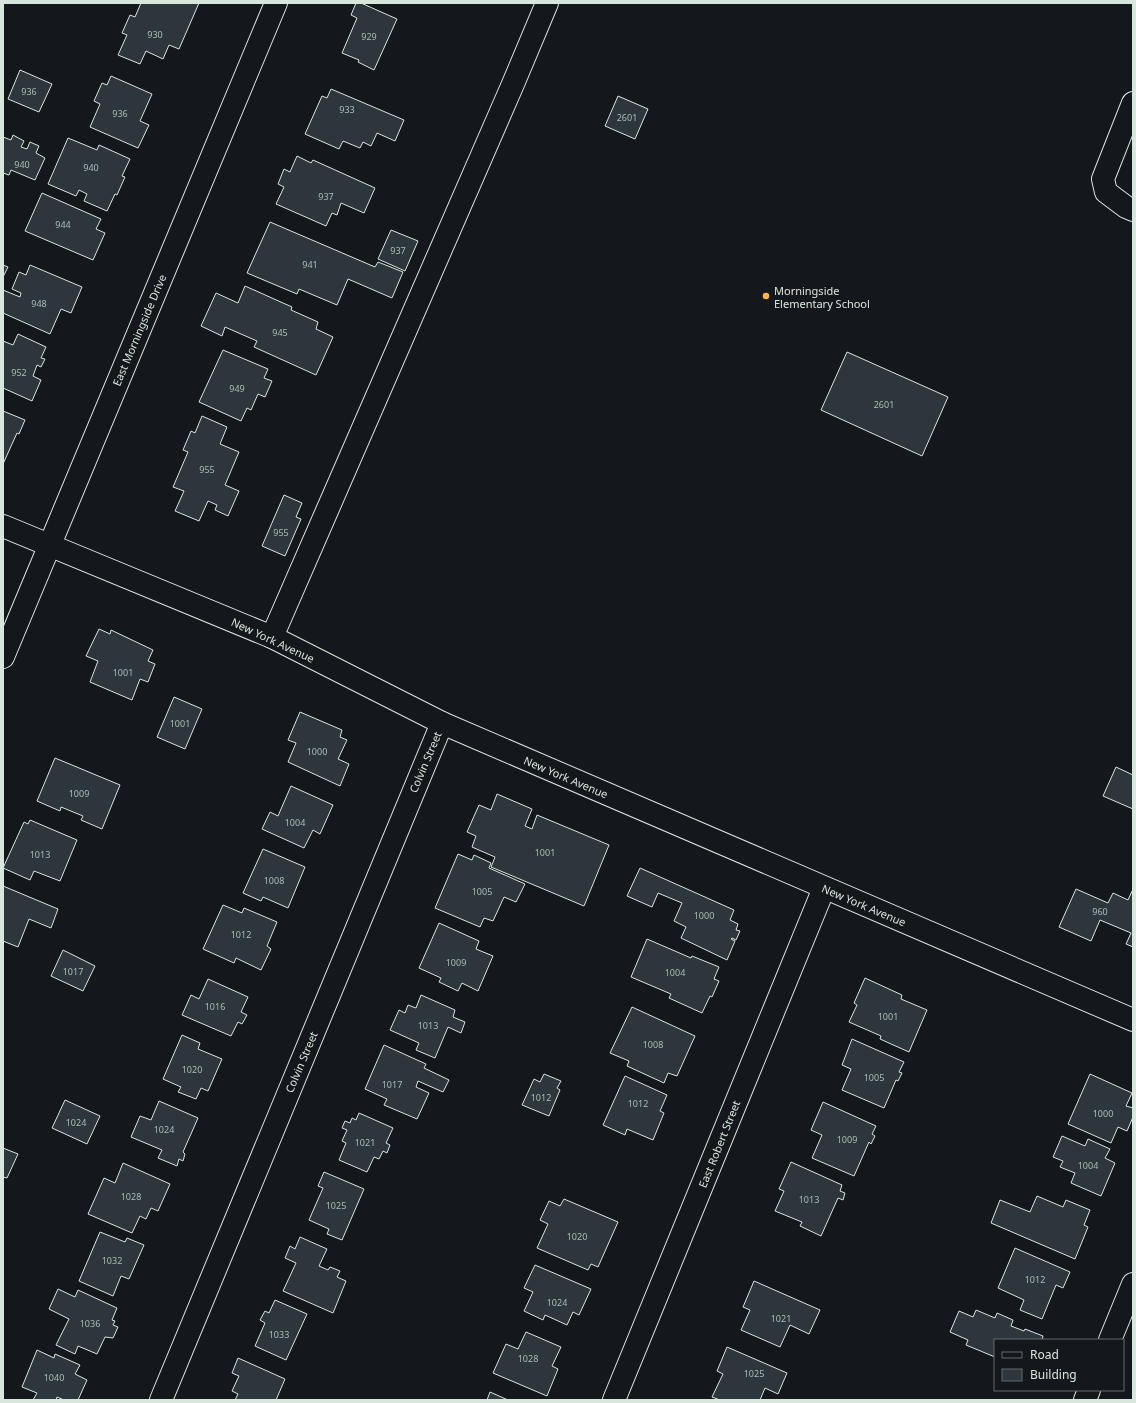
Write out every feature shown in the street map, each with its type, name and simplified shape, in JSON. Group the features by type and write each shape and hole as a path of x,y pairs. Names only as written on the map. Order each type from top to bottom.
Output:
{"street":[{"name":"East Morningside Drive","path":"3,657 276,3"},
{"path":"272,637 510,92 546,3"},
{"path":"1133,103 1103,179 1106,192 1126,207 1133,210"},
{"name":"New York Avenue","path":"3,526 272,637 442,723 1133,1020"},
{"name":"Colvin Street","path":"161,1400 442,723"},
{"name":"East Robert Street","path":"614,1400 824,888"},
{"path":"1110,1339 1133,1284"}],"building":[{"path":"141,3 199,3 179,49 169,45 163,59 146,51 140,64 118,55 127,35 122,33 130,15 135,17"},
{"path":"356,3 361,3 397,19 374,70 358,62 359,60 342,53 357,18 351,15"},
{"path":"20,70 52,84 39,112 8,99"},
{"path":"111,76 152,94 140,121 149,125 138,148 90,127 100,104 94,101 102,83 107,85"},
{"path":"331,89 404,120 395,141 377,133 371,146 363,142 360,148 343,141 339,149 305,134 322,96 327,98"},
{"path":"618,96 648,109 635,139 605,126"},
{"path":"13,135 24,141 21,147 27,149 30,142 39,146 36,153 45,158 35,180 11,170 9,175 3,173 3,137 11,140"},
{"path":"68,138 97,150 99,145 130,159 122,176 125,177 117,195 115,194 107,211 84,201 87,194 79,190 76,196 48,184"},
{"path":"297,156 311,163 313,160 375,188 364,213 341,203 337,215 332,213 326,226 276,204 284,187 278,184 284,169 290,172"},
{"path":"42,193 101,219 96,229 105,233 93,260 25,231"},
{"path":"270,222 375,267 378,262 403,272 392,298 348,279 337,305 299,289 297,294 247,273"},
{"path":"391,230 418,241 405,271 378,259"},
{"path":"3,265 8,267 3,277"},
{"path":"30,265 82,287 71,313 61,309 50,334 3,313 3,290 20,297 21,293 12,289 19,272 26,275"},
{"path":"245,286 292,307 291,310 318,322 316,329 333,337 316,375 254,347 257,341 225,327 222,336 201,326 216,293 238,303"},
{"path":"18,334 46,347 41,358 45,359 41,367 37,365 33,376 41,380 32,401 3,388 3,341 13,345"},
{"path":"223,350 268,369 264,378 272,381 265,397 258,394 251,410 247,408 241,421 199,402"},
{"path":"847,352 948,397 922,456 821,410"},
{"path":"3,411 25,420 19,434 17,433 3,464"},
{"path":"202,416 227,427 220,444 239,452 225,485 239,491 228,516 215,510 217,505 208,501 199,521 175,511 184,491 173,487 188,452 183,450 191,431 195,433"},
{"path":"284,495 302,503 296,517 301,519 285,556 262,546"},
{"path":"99,629 110,634 111,630 153,650 148,661 155,664 148,682 140,679 132,700 90,682 98,661 86,656"},
{"path":"174,697 202,709 185,749 157,737"},
{"path":"300,712 342,730 340,737 347,740 338,759 349,764 340,786 288,762 296,743 288,740"},
{"path":"55,758 120,785 102,829 81,820 83,816 61,807 60,811 37,801"},
{"path":"1116,767 1133,775 1133,809 1103,796"},
{"path":"291,786 333,805 320,834 313,830 304,848 262,829 270,812 278,816"},
{"path":"497,794 532,809 525,826 532,829 537,815 609,845 584,906 491,867 495,857 472,847 476,836 467,832 479,805 491,810"},
{"path":"30,820 77,840 60,881 34,871 30,880 3,868 24,822 28,824"},
{"path":"263,849 305,867 288,908 263,897 261,901 243,893"},
{"path":"458,854 472,860 474,855 491,863 489,868 525,884 516,902 504,897 493,921 484,918 480,927 435,908"},
{"path":"640,868 734,910 730,920 738,924 736,930 740,931 736,940 731,939 735,941 727,960 681,938 686,927 674,921 682,903 658,893 652,907 627,896"},
{"path":"3,886 58,909 51,928 29,919 18,947 3,941"},
{"path":"1076,889 1108,903 1113,893 1128,900 1133,889 1133,947 1126,944 1131,933 1100,920 1091,941 1059,927"},
{"path":"223,905 242,913 244,908 277,922 267,946 271,949 261,970 236,958 234,963 203,949"},
{"path":"439,923 479,941 476,949 493,956 478,991 462,983 458,991 439,982 441,978 419,968"},
{"path":"647,939 691,958 692,956 719,967 714,979 719,981 712,997 710,996 702,1013 669,998 671,994 631,977"},
{"path":"63,950 95,966 83,991 51,976"},
{"path":"865,978 902,995 901,999 927,1010 909,1052 880,1039 881,1036 849,1022 857,1005 854,1003"},
{"path":"208,979 248,997 241,1012 247,1015 242,1024 238,1022 231,1036 182,1015 191,995 199,999"},
{"path":"421,995 455,1010 453,1017 465,1022 461,1033 448,1027 435,1058 416,1050 419,1043 390,1030 399,1010 405,1013 408,1005 416,1008"},
{"path":"632,1007 695,1036 677,1076 668,1073 664,1083 627,1066 629,1061 610,1053"},
{"path":"182,1035 200,1043 198,1049 222,1059 208,1091 201,1088 196,1099 178,1092 181,1087 163,1079"},
{"path":"852,1039 904,1062 899,1072 902,1073 898,1081 896,1080 884,1108 842,1090 851,1069 842,1065"},
{"path":"384,1045 426,1064 424,1068 449,1080 443,1092 418,1081 416,1087 429,1093 417,1119 384,1105 387,1099 365,1089"},
{"path":"544,1074 561,1081 557,1088 560,1090 549,1116 522,1105 534,1079 540,1082"},
{"path":"1090,1074 1132,1093 1126,1106 1133,1108 1133,1117 1127,1131 1118,1127 1111,1143 1068,1124"},
{"path":"625,1076 667,1095 660,1111 664,1113 653,1140 627,1129 625,1135 603,1125"},
{"path":"65,1100 100,1116 87,1144 52,1128"},
{"path":"159,1101 198,1118 183,1152 185,1154 183,1161 179,1159 177,1166 158,1158 162,1150 131,1137 140,1116 151,1120"},
{"path":"823,1102 876,1126 872,1134 875,1136 871,1144 869,1142 854,1176 812,1158 822,1135 811,1130"},
{"path":"359,1113 393,1128 386,1143 390,1145 387,1153 383,1151 379,1159 374,1157 367,1172 339,1160 346,1143 342,1141 347,1130 342,1128 345,1121 350,1123 352,1118 356,1120"},
{"path":"1062,1136 1085,1146 1088,1139 1110,1149 1105,1158 1115,1163 1101,1196 1071,1183 1075,1173 1060,1167 1063,1161 1053,1157"},
{"path":"3,1148 18,1154 7,1178 3,1177"},
{"path":"791,1162 842,1185 840,1191 845,1193 843,1200 838,1198 821,1236 800,1226 802,1222 775,1211 784,1191 779,1189"},
{"path":"123,1163 170,1184 158,1211 151,1208 146,1219 140,1216 132,1233 88,1214 104,1178 115,1183"},
{"path":"324,1172 364,1189 342,1240 327,1234 329,1229 309,1220 323,1188 318,1186"},
{"path":"1037,1196 1063,1207 1066,1200 1090,1210 1084,1225 1088,1227 1075,1259 991,1223 1000,1200 1030,1212"},
{"path":"564,1199 618,1222 598,1267 591,1264 588,1270 537,1248 548,1224 540,1220 549,1201 560,1206"},
{"path":"100,1232 125,1242 127,1238 144,1245 129,1279 121,1276 113,1296 79,1281"},
{"path":"300,1237 327,1249 319,1266 328,1270 330,1267 340,1271 337,1277 346,1281 333,1313 283,1291 296,1263 285,1258 290,1246 295,1249"},
{"path":"1015,1248 1070,1272 1063,1288 1056,1285 1042,1319 1020,1310 1024,1300 998,1288"},
{"path":"535,1265 591,1289 579,1315 573,1312 567,1325 545,1315 543,1320 524,1311 533,1292 524,1288"},
{"path":"754,1281 820,1310 809,1334 790,1325 780,1347 741,1330 750,1310 743,1307"},
{"path":"58,1289 75,1297 78,1290 117,1308 112,1320 115,1321 113,1325 118,1327 113,1338 105,1337 97,1354 78,1346 75,1354 56,1345 69,1319 49,1309"},
{"path":"275,1300 307,1314 286,1360 255,1346 265,1323 260,1320 265,1311 269,1313"},
{"path":"976,1310 995,1318 997,1313 1013,1320 1011,1326 1024,1331 1025,1329 1043,1336 1042,1339 994,1339 994,1357 966,1345 968,1340 950,1332 959,1311 973,1317"},
{"path":"526,1332 561,1347 552,1366 558,1369 547,1396 493,1373 506,1344 518,1349"},
{"path":"727,1347 787,1373 778,1394 765,1388 760,1400 720,1400 712,1397 723,1374 717,1371"},
{"path":"37,1350 54,1358 55,1354 80,1365 75,1374 87,1380 78,1400 64,1400 57,1397 56,1400 33,1400 37,1393 22,1387"},
{"path":"238,1358 285,1379 276,1400 235,1400 238,1394 232,1391 239,1376 232,1373"},
{"path":"490,1392 508,1400 487,1400"}],"place":[{"name":"Morningside Elementary School","path":"766,296"}]}
